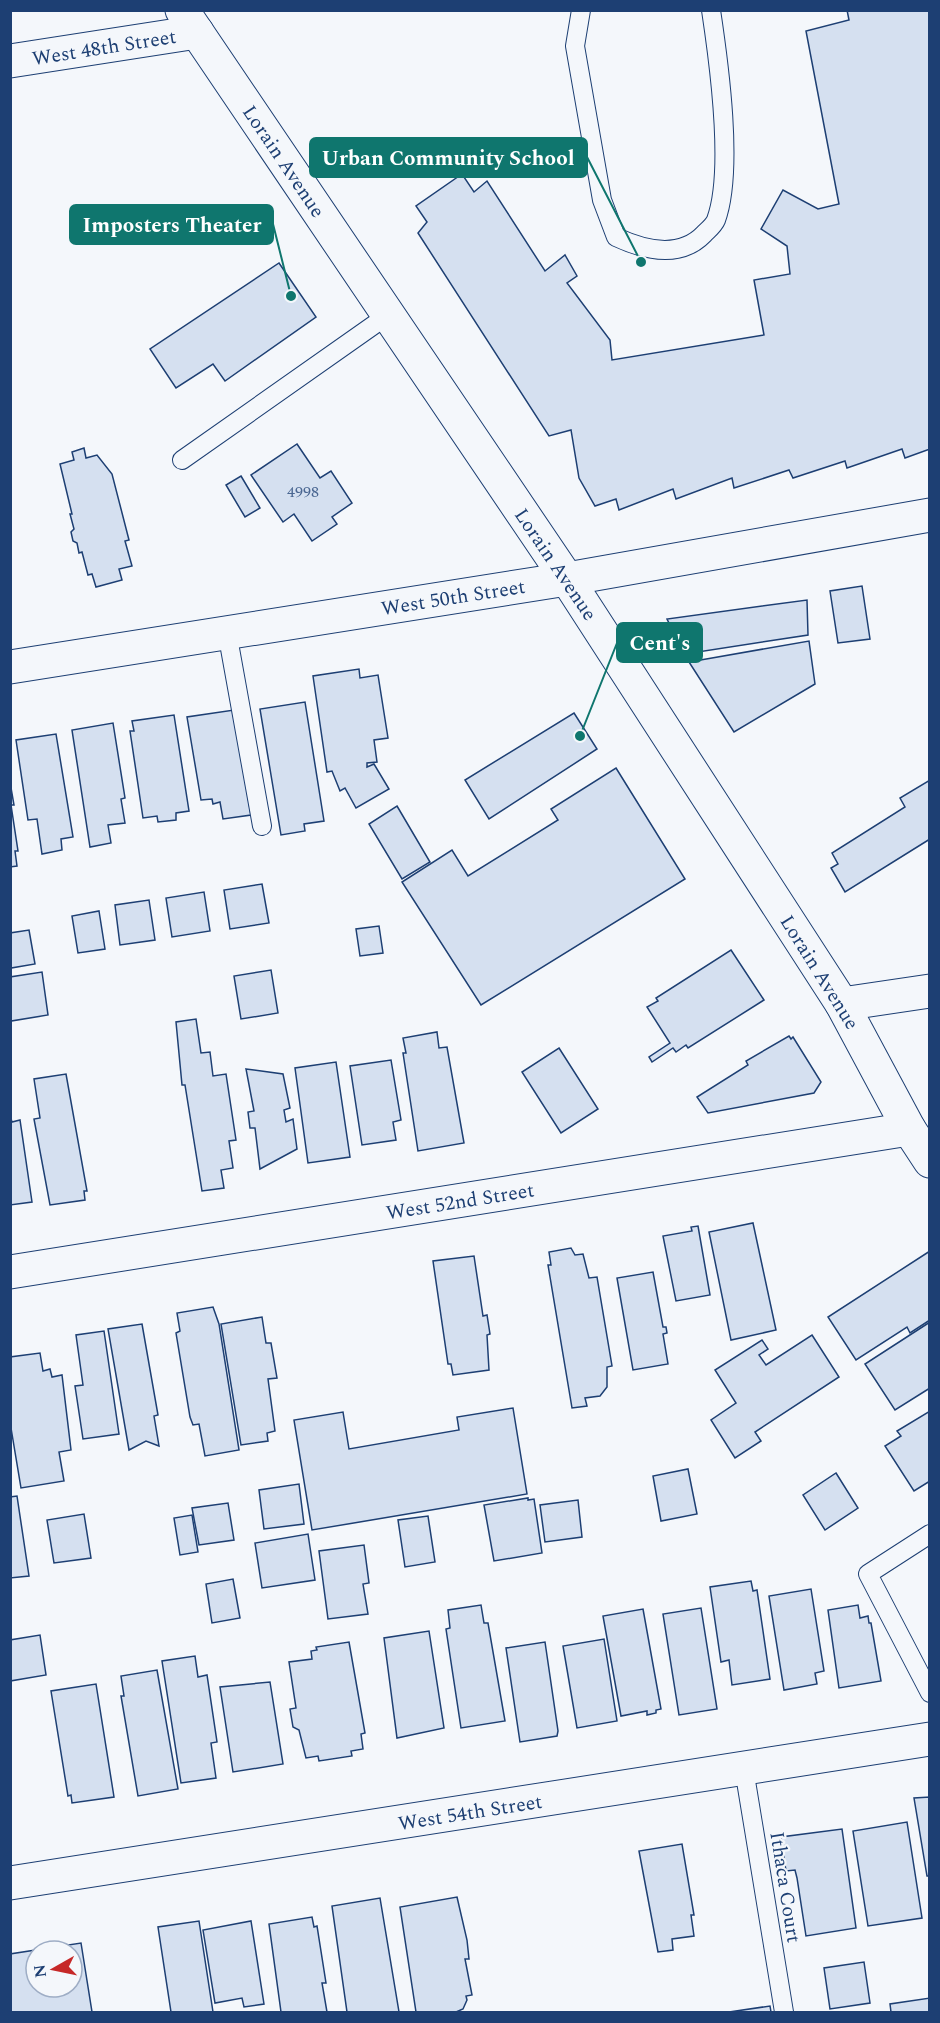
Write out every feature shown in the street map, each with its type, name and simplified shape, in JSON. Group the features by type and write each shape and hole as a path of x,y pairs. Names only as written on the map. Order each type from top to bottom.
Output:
{"street":[{"name":"West 48th Street","path":"10,61 190,21"},
{"name":"Lorain Avenue","path":"190,21 567,579 842,1004 909,1129 930,1161"},
{"name":"West 50th Street","path":"10,667 567,579 930,515"},
{"path":"842,1004 930,992"},
{"name":"West 52nd Street","path":"10,1272 909,1129"},
{"name":"West 54th Street","path":"10,1883 930,1738"}],"lane":[{"path":"581,10 575,46 602,200 616,237 642,249 670,249 694,244 716,222 724,185 723,117 711,10"},
{"path":"182,460 388,315"},
{"path":"227,632 262,826"},
{"path":"930,1534 868,1574 930,1693"},
{"name":"Ithaca Court","path":"744,1769 784,2013"}],"building":[{"path":"847,10 930,10 930,449 905,458 902,449 847,468 845,461 793,478 789,470 734,488 732,478 676,499 673,489 619,510 616,499 595,506 579,478 571,430 549,436 418,233 427,222 416,206 462,174 474,192 487,181 545,271 565,255 577,276 567,283 610,340 612,360 764,335 754,280 790,274 787,246 761,229 783,190 818,209 839,204 806,31 849,20"},
{"path":"279,263 316,317 225,381 213,364 176,388 150,349"},
{"path":"297,444 320,478 331,471 352,503 332,517 337,524 312,541 294,514 283,522 251,475"},
{"path":"84,448 86,458 97,455 112,474 129,540 125,541 132,566 119,569 122,580 96,587 92,574 88,575 82,552 79,553 77,543 73,541 71,532 74,529 70,514 72,514 60,464 74,460 72,452"},
{"path":"241,476 260,508 245,517 226,485"},
{"path":"862,586 870,639 838,643 830,591"},
{"path":"807,600 808,635 685,654 667,619"},
{"path":"809,641 815,684 734,732 689,662"},
{"path":"359,669 360,678 378,675 388,738 374,740 377,762 367,763 367,767 374,764 389,789 356,808 345,788 340,791 332,771 327,772 313,676"},
{"path":"305,702 324,821 304,824 305,831 281,835 260,709"},
{"path":"234,710 251,815 223,819 220,802 213,804 212,799 201,800 187,717"},
{"path":"574,713 597,749 489,819 465,780"},
{"path":"174,715 189,811 176,813 176,820 158,822 157,816 143,818 130,731 134,731 132,721"},
{"path":"113,723 125,798 121,799 125,823 108,825 111,843 90,847 72,730"},
{"path":"56,734 73,837 61,839 62,850 42,854 37,819 28,820 16,740"},
{"path":"616,768 685,879 481,1005 402,882 452,850 468,876 558,820 551,809"},
{"path":"930,780 930,839 845,892 831,868 838,864 832,853 905,807 900,798"},
{"path":"10,782 18,851 15,851 17,866 10,867"},
{"path":"397,806 430,862 402,879 369,824"},
{"path":"262,884 269,923 230,929 224,890"},
{"path":"204,892 210,931 172,937 166,898"},
{"path":"149,900 155,940 120,945 115,905"},
{"path":"99,911 105,949 78,953 72,916"},
{"path":"379,926 383,953 360,956 356,929"},
{"path":"29,930 35,964 11,968 10,933"},
{"path":"731,950 764,1000 688,1048 686,1045 676,1052 673,1048 652,1062 649,1057 670,1043 647,1007 658,1001 656,998"},
{"path":"271,970 278,1013 241,1019 234,976"},
{"path":"42,972 48,1015 11,1021 10,977"},
{"path":"196,1019 201,1053 210,1052 213,1076 226,1074 236,1140 229,1141 233,1168 221,1170 224,1188 202,1191 185,1085 182,1085 176,1022"},
{"path":"437,1032 439,1048 447,1047 464,1143 418,1151 403,1053 406,1053 403,1038"},
{"path":"789,1036 791,1039 793,1037 821,1082 814,1093 708,1113 697,1097 748,1065 746,1061"},
{"path":"559,1048 598,1109 561,1133 522,1072"},
{"path":"391,1060 401,1120 393,1122 396,1140 362,1145 350,1066"},
{"path":"336,1062 350,1157 308,1163 295,1068"},
{"path":"246,1069 283,1074 290,1108 284,1110 286,1122 293,1119 297,1149 260,1169 255,1128 250,1128 248,1112 254,1111"},
{"path":"66,1074 87,1191 84,1191 85,1200 50,1205 34,1119 40,1118 34,1079"},
{"path":"10,1115 12,1122 20,1120 32,1202 10,1205"},
{"path":"753,1223 776,1330 731,1340 709,1232"},
{"path":"698,1226 710,1295 676,1301 663,1236 692,1231 691,1227"},
{"path":"571,1248 575,1255 583,1254 589,1278 597,1277 612,1366 607,1367 607,1387 600,1396 585,1398 587,1406 572,1408 548,1265 551,1265 549,1252"},
{"path":"930,1251 930,1320 910,1333 907,1327 856,1360 828,1317"},
{"path":"474,1256 483,1316 487,1315 490,1334 487,1335 489,1370 453,1375 451,1364 448,1364 433,1261"},
{"path":"653,1272 663,1327 666,1327 667,1333 663,1334 668,1364 633,1370 617,1278"},
{"path":"213,1307 219,1324 239,1450 205,1456 199,1424 193,1425 190,1417 176,1333 180,1331 177,1313"},
{"path":"262,1317 266,1343 271,1343 277,1378 268,1379 275,1431 267,1433 268,1441 241,1445 221,1324"},
{"path":"930,1322 930,1388 895,1410 865,1364"},
{"path":"142,1324 158,1415 154,1416 159,1446 146,1441 129,1450 108,1329"},
{"path":"104,1331 119,1434 83,1439 75,1386 83,1385 76,1335"},
{"path":"812,1335 839,1377 755,1432 761,1441 735,1458 711,1420 736,1403 715,1370 762,1340 768,1349 759,1355 766,1365"},
{"path":"40,1353 43,1371 50,1369 52,1377 62,1375 71,1450 59,1452 64,1481 21,1488 10,1422 10,1357"},
{"path":"513,1408 527,1494 312,1530 294,1420 343,1412 349,1449 459,1430 457,1417"},
{"path":"930,1411 930,1481 914,1491 885,1446 901,1436 897,1431"},
{"path":"688,1469 697,1514 661,1521 653,1476"},
{"path":"836,1473 858,1508 825,1530 803,1495"},
{"path":"299,1484 304,1524 264,1529 259,1490"},
{"path":"17,1496 29,1576 10,1578 10,1497"},
{"path":"528,1498 528,1500 534,1499 542,1553 494,1561 484,1505"},
{"path":"578,1500 582,1537 545,1542 540,1505"},
{"path":"228,1503 234,1540 199,1545 192,1508"},
{"path":"84,1514 91,1558 54,1563 47,1520"},
{"path":"192,1515 198,1552 180,1555 174,1518"},
{"path":"428,1516 435,1562 405,1567 398,1520"},
{"path":"308,1534 315,1580 262,1588 255,1543"},
{"path":"364,1545 369,1583 363,1584 368,1614 328,1619 319,1551"},
{"path":"233,1579 240,1618 212,1623 206,1584"},
{"path":"751,1581 753,1591 757,1590 770,1679 732,1685 729,1660 721,1662 710,1587"},
{"path":"811,1589 824,1671 815,1673 817,1684 784,1690 769,1596"},
{"path":"481,1605 484,1623 488,1623 505,1721 461,1728 446,1629 450,1628 448,1610"},
{"path":"858,1605 860,1618 868,1616 869,1623 871,1623 881,1681 839,1688 828,1610"},
{"path":"701,1608 717,1709 679,1715 663,1614"},
{"path":"643,1609 661,1709 647,1715 647,1711 621,1716 603,1616"},
{"path":"429,1631 444,1728 397,1738 384,1638"},
{"path":"40,1635 46,1675 10,1681 10,1640"},
{"path":"604,1639 617,1721 577,1728 563,1646"},
{"path":"349,1642 365,1733 361,1734 363,1749 351,1751 352,1756 319,1761 318,1756 306,1758 299,1730 293,1727 290,1709 296,1708 289,1662 312,1659 311,1651 317,1650 316,1647"},
{"path":"545,1642 557,1736 520,1742 506,1648"},
{"path":"195,1656 198,1677 207,1675 217,1742 211,1743 216,1778 181,1783 162,1661"},
{"path":"157,1670 178,1789 138,1796 121,1696 124,1696 121,1676"},
{"path":"270,1682 283,1764 233,1772 220,1687"},
{"path":"96,1684 114,1797 72,1803 71,1795 68,1796 51,1691"},
{"path":"930,1797 930,1876 927,1876 914,1798"},
{"path":"907,1822 922,1918 868,1926 853,1831"},
{"path":"842,1829 856,1928 806,1936 795,1870 786,1871 781,1837"},
{"path":"682,1844 694,1915 691,1915 694,1936 672,1939 673,1950 658,1952 639,1851"},
{"path":"457,1897 467,1940 469,1959 465,1959 472,1995 466,1996 467,2000 463,2009 456,2012 416,2012 400,1907"},
{"path":"380,1898 399,2012 347,2012 332,1906"},
{"path":"312,1917 314,1927 317,1926 326,1983 322,1983 327,2012 281,2012 269,1924"},
{"path":"199,1921 213,2012 171,2012 158,1927"},
{"path":"251,1921 264,2004 244,2007 242,1998 215,2003 203,1930"},
{"path":"24,1952 24,1999 84,1999 84,1962 92,2012 10,2012 10,1954"},
{"path":"864,1962 870,2003 830,2009 824,1968"},
{"path":"930,1998 930,2012 891,2012 890,2004"},
{"path":"770,2006 771,2012 729,2012"}],"place":[{"name":"Urban Community School","path":"641,262"},
{"name":"Imposters Theater","path":"291,296"},
{"name":"Cent's","path":"580,736"}]}
